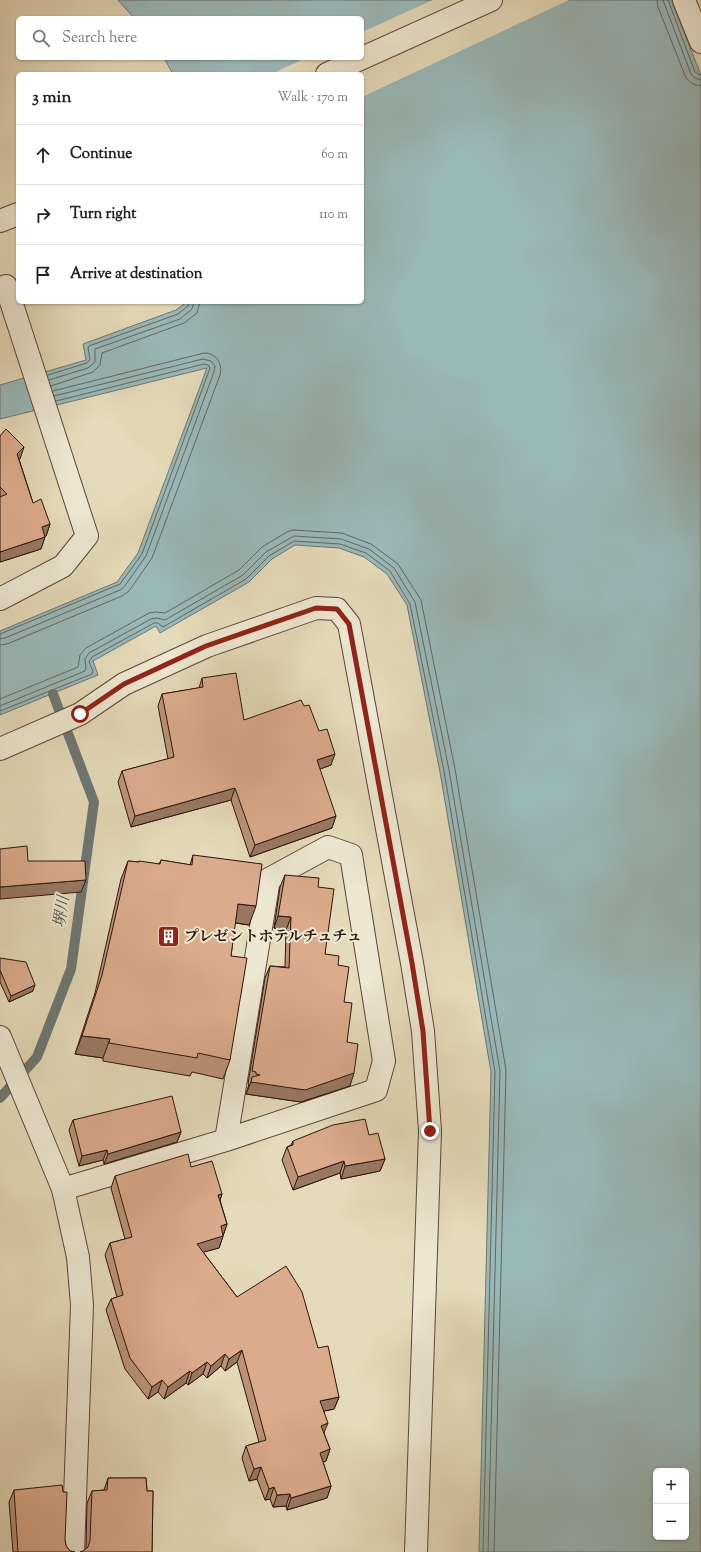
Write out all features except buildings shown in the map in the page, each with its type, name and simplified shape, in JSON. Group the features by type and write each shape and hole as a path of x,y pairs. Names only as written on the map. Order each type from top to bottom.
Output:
{"street":[{"path":"364,57 491,0"},
{"path":"684,0 701,42"},
{"path":"331,72 358,60"},
{"path":"0,599 63,566 86,536 6,286"},
{"path":"0,749 80,714 124,684 206,646 316,608 337,609 349,624 412,963 423,1031 430,1131 416,1552"},
{"path":"63,1189 226,1140 376,1090 384,1061 351,855 328,847 268,879 226,1140"},
{"path":"2,1043 63,1189 78,1257 82,1305 73,1552"}],"water":[{"path":"118,0 671,0 701,75 701,1552 479,1552 491,1072 440,772 407,605 387,574 364,557 339,548 295,545 272,559 249,582 160,633 156,626 93,661 98,675 0,715 0,631 117,582 138,553 207,368 0,419 0,385 86,360 83,344 176,310 184,304 364,304 364,72 172,72 165,60 364,60 364,16 132,16"}],"pier":[{"path":"433,0 569,0 364,96 364,72 275,72 302,60 364,60 364,31"}],"waterway":[{"name":"堺川","path":"0,1098 37,1057 71,969 94,802 53,694"}],"place":[{"name":"プレゼントホテルチュチュ","path":"168,937"}],"route":[{"path":"80,714 124,684 206,646 316,608 337,609 349,624 412,963 423,1031 430,1131"}]}
